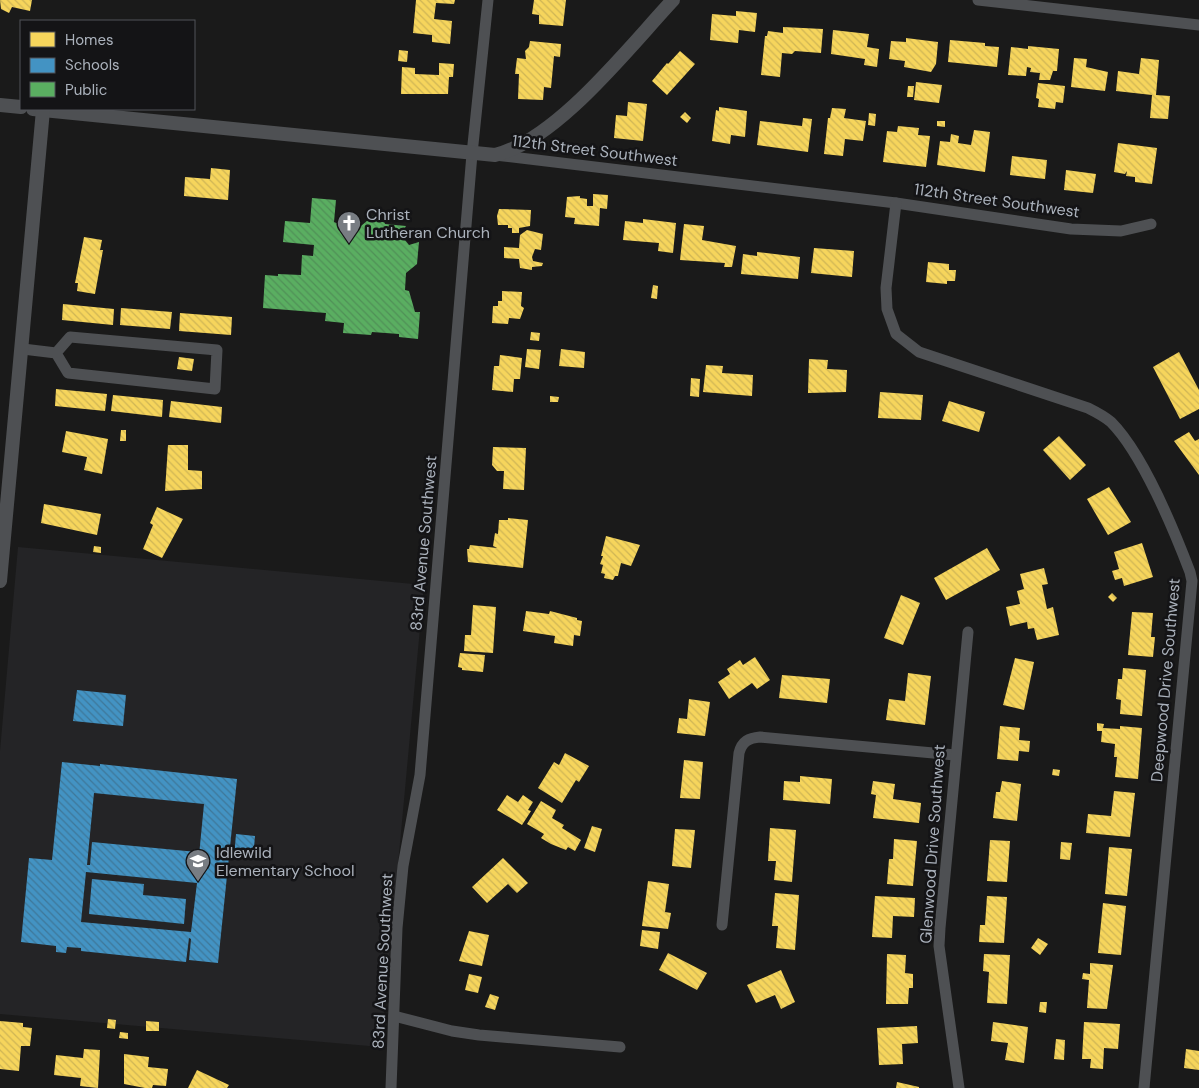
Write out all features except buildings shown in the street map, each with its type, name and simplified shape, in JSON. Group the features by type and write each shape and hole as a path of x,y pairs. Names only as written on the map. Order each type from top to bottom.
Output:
{"street":[{"name":"83rd Avenue Southwest","path":"391,1088 398,920 403,866 420,775 472,154 488,0"},
{"path":"495,156 516,148 558,119 598,80 673,0"},
{"path":"978,0 1199,25"},
{"path":"0,105 20,107"},
{"path":"0,581 23,349 38,110"},
{"name":"112th Street Southwest","path":"48,110 495,156 896,203 1071,229 1121,231 1151,224"},
{"name":"Deepwood Drive Southwest","path":"896,203 886,288 887,309 896,334 919,352 1088,408 1110,421 1134,453 1193,566 1144,1088"},
{"path":"70,337 217,350 215,389 68,373 56,353 70,337"},
{"path":"23,349 56,353"},
{"name":"Glenwood Drive Southwest","path":"959,1088 939,946 955,755 968,632"},
{"path":"722,926 739,753 743,742 760,736 955,755"},
{"path":"394,1016 479,1036 620,1047"}],"shaded area":[{"name":"Idlewild Elementary School","path":"18,547 424,585 381,1047 0,1014 0,751"}],"place":[{"name":"Christ Lutheran Church","path":"349,244"},
{"name":"Idlewild Elementary School","path":"198,882"}]}
